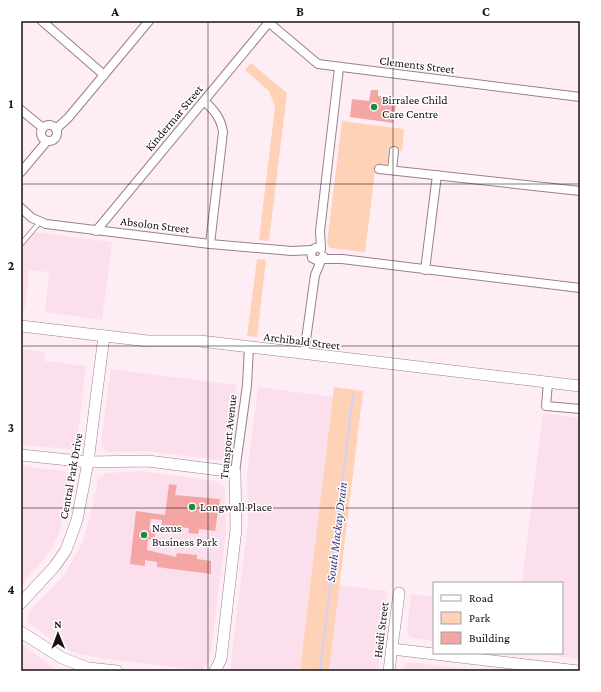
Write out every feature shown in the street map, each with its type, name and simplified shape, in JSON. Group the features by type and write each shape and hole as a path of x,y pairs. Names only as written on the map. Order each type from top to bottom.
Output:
{"street":[{"path":"42,21 104,74"},
{"path":"56,128 68,118 149,21"},
{"name":"Clements Street","path":"269,21 318,64 339,68 580,97"},
{"name":"Kindermar Street","path":"96,231 269,21"},
{"path":"304,354 315,275 339,68"},
{"path":"204,101 216,113 222,124 223,132 210,244"},
{"path":"21,110 43,128"},
{"path":"43,128 48,125 56,128"},
{"path":"43,128 42,135 47,140"},
{"path":"21,172 47,140 56,138 58,132 56,128"},
{"path":"392,170 394,151"},
{"path":"379,169 580,192"},
{"path":"425,270 437,175"},
{"name":"Absolon Street","path":"21,208 40,222 96,231 210,244 292,251 425,270 580,288"},
{"name":"Archibald Street","path":"21,326 148,341 200,342 249,347 580,386"},
{"name":"Central Park Drive","path":"21,603 55,566 66,550 77,520 88,462 104,336"},
{"name":"Transport Avenue","path":"215,671 221,660 236,529 235,472 249,347"},
{"path":"548,383 546,406 580,409"},
{"path":"21,455 88,462 148,461 235,472"},
{"name":"Heidi Street","path":"390,671 399,592"},
{"path":"21,632 62,658 88,668 117,671"},
{"path":"392,649 514,667 578,671"}],"lane":[{"path":"21,244 40,222"}],"shaded area":[{"path":"34,232 112,242 102,320 45,312 49,272 29,270 25,310 21,309 21,247"},
{"path":"21,349 45,352 44,361 86,366 77,442 71,449 21,445"},
{"path":"111,369 237,385 228,453 218,460 144,451 109,452 105,450 101,442"},
{"path":"258,387 333,397 300,671 230,671 248,523 247,474"},
{"path":"543,413 580,418 580,659 542,654 563,654 563,582 522,582"},
{"path":"21,466 63,471 68,473 71,482 59,534 43,560 21,584"},
{"path":"141,471 215,481 224,487 226,532 210,658 207,665 202,669 195,670 93,657 72,652 53,641 27,621 29,612 64,575 83,542 94,501 98,478 107,473"},
{"path":"339,585 387,591 378,671 329,671"},
{"path":"411,594 433,597 433,641 413,638 407,634"},
{"path":"21,644 55,669 60,671 21,671"},
{"path":"410,662 482,671 402,671 404,665"}],"green space":[{"path":"251,63 287,93 269,241 259,240 275,107 269,91 245,70"},
{"path":"342,121 404,129 402,151 389,149 387,163 385,165 376,164 365,252 330,248 327,244"},
{"path":"257,259 266,260 257,337 247,336"},
{"path":"334,387 363,391 329,671 300,671"}],"building":[{"path":"371,90 378,90 378,96 393,97 392,105 396,105 393,123 350,117 352,99 369,101"},
{"path":"169,484 177,485 175,495 220,499 215,531 199,529 198,534 188,533 189,528 175,527 175,531 161,530 162,520 151,519 149,530 156,530 154,540 148,539 147,550 176,557 177,553 197,555 197,559 211,561 211,574 157,567 157,562 145,560 145,566 130,564 136,511 165,515"}],"waterway":[{"name":"South Mackay Drain","path":"320,671 353,394"}],"place":[{"name":"Birralee Child Care Centre","path":"374,107"},
{"name":"Longwall Place","path":"192,507"},
{"name":"Nexus Business Park","path":"144,535"}]}
